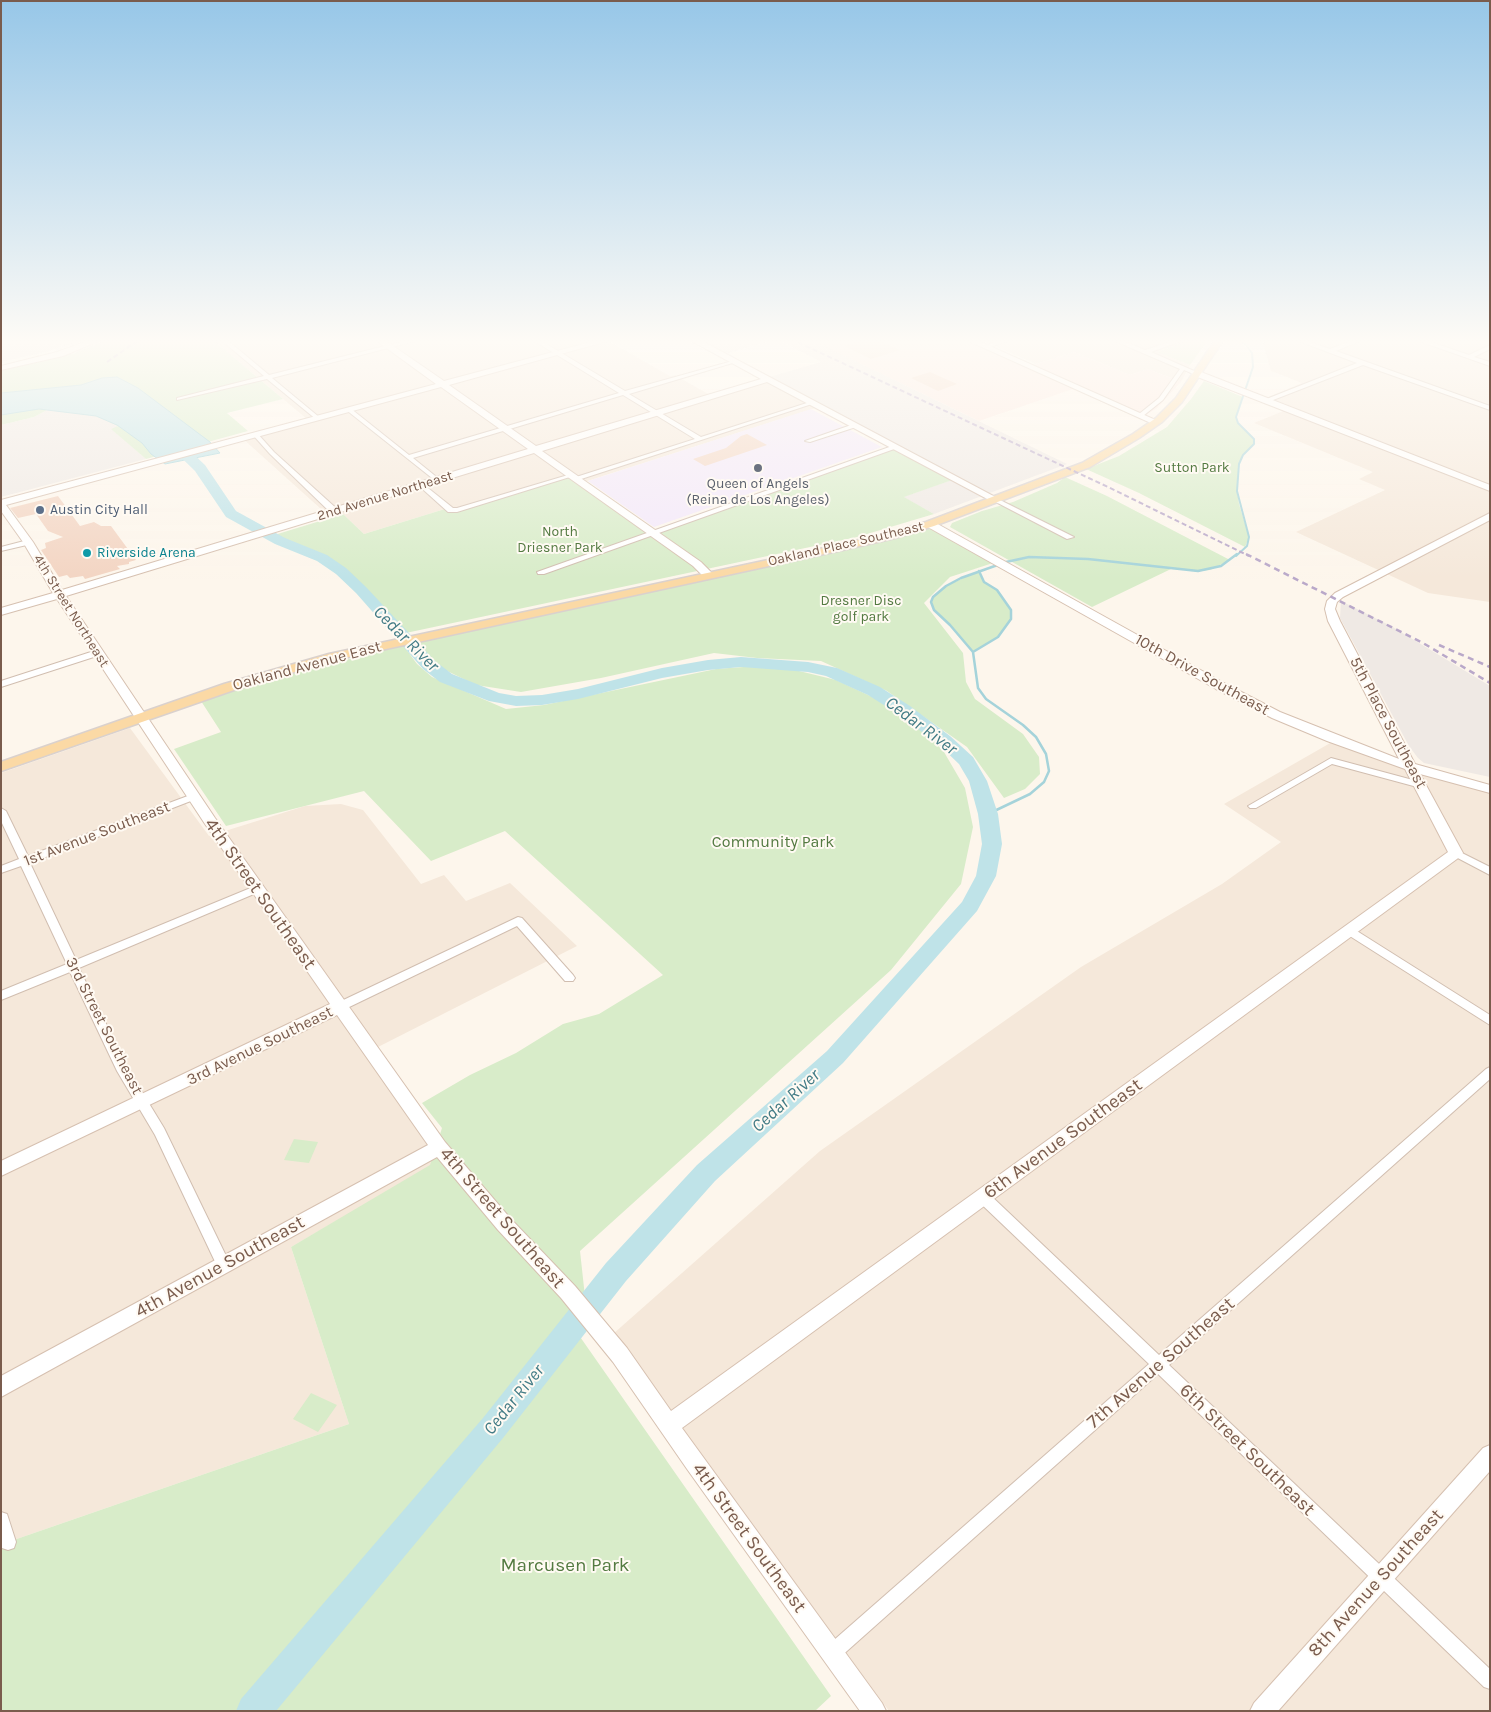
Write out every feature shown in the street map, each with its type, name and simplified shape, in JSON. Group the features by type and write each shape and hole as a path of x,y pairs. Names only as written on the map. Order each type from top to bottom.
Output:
{"main road":[{"name":"Oakland Place Southeast","path":"708,575 875,540 930,524 1086,465 1116,448 1159,419"},
{"path":"652,533 697,564 708,575"},
{"name":"Oakland Avenue East","path":"1,767 267,675 376,646 708,575"},
{"name":"10th Drive Southeast","path":"1027,578 1266,710 1331,738 1410,767 1490,789"}],"street":[{"path":"1,504 313,419"},
{"path":"360,419 436,480"},
{"path":"490,419 652,533"},
{"path":"408,457 538,419"},
{"name":"2nd Avenue Northeast","path":"1,612 637,419"},
{"path":"667,419 700,439"},
{"path":"421,485 451,510 463,509 763,419"},
{"path":"841,419 1070,537"},
{"path":"1149,419 1156,422"},
{"path":"1311,419 1490,488"},
{"path":"808,442 854,426"},
{"path":"254,434 334,511"},
{"path":"541,572 895,447"},
{"name":"4th Street Northeast","path":"1,504 28,542 59,594 140,718"},
{"name":"5th Place Southeast","path":"1456,853 1330,612 1331,604 1339,595 1490,516"},
{"name":"10th Drive Southeast","path":"930,524 1027,578"},
{"path":"1,549 28,542"},
{"path":"1,684 98,653"},
{"name":"4th Street Southeast","path":"140,718 339,1008 439,1147 620,1355 694,1462 874,1711"},
{"path":"1253,806 1331,761 1421,785"},
{"name":"1st Avenue Southeast","path":"1,870 194,797"},
{"name":"3rd Street Southeast","path":"1,811 123,1071 160,1132 224,1266"},
{"path":"1456,853 1490,872"},
{"name":"6th Avenue Southeast","path":"670,1425 1456,853"},
{"path":"1,996 257,889"},
{"name":"3rd Avenue Southeast","path":"1,1169 518,922 569,978"},
{"path":"1349,930 1490,1021"},
{"name":"7th Avenue Southeast","path":"832,1653 1490,1072"},
{"name":"4th Avenue Southeast","path":"1,1387 439,1147"},
{"name":"6th Street Southeast","path":"983,1197 1490,1681"},
{"name":"8th Avenue Southeast","path":"1262,1711 1490,1456"},
{"path":"1,1520 8,1542"}],"shaded area":[{"path":"26,419 105,419 119,426 112,429 146,459 1,497 1,425"},
{"path":"307,419 782,419 581,483 463,509 448,508 364,534 343,514 331,518 242,438 308,420"},
{"path":"780,419 829,419 882,447 654,527 588,481"},
{"path":"847,419 974,419 1067,464 934,514 903,497 957,478"},
{"path":"1264,419 1490,419 1490,602 1428,593 1296,532 1385,490 1359,479 1373,472 1254,423"},
{"path":"1341,601 1391,626 1490,686 1490,777 1424,763 1418,758 1409,746 1340,618"},
{"path":"130,728 209,836 305,806 341,804 363,810 421,884 444,875 466,901 510,883 577,946 378,1047 440,1133 434,1165 291,1247 349,1424 1,1546 1,773"},
{"path":"1332,742 1490,791 1490,1711 889,1711 613,1334 820,1151 1081,967 1222,884 1281,842 1224,804"}],"green space":[{"path":"1,419 26,419 1,425"},
{"path":"102,419 234,419 248,431 146,459 111,429 118,426"},
{"name":"Sutton Park","path":"1174,419 1237,419 1238,423 1254,439 1254,444 1243,455 1239,464 1237,491 1249,537 1245,547 1139,493 1086,469 1119,456 1167,427"},
{"name":"North Driesner Park","path":"895,447 955,479 904,497 934,514 857,537 401,634 341,571 322,558 271,536 343,514 364,534 448,508 451,510 570,476 652,533"},
{"path":"1065,477 1107,496 1230,560 1210,570 1171,569 1092,607 950,527 952,523 982,511 1013,502 1057,483"},
{"name":"Dresner Disc golf park","path":"929,527 993,563 950,577 924,603 963,653 966,682 975,699 1023,734 1039,757 1040,774 1025,789 1004,798 967,747 887,691 821,661 757,658 714,653 601,678 521,692 476,685 441,668 414,642 872,543"},
{"path":"979,571 984,582 997,590 1011,610 1011,619 998,637 973,652 950,625 934,610 931,602 933,597 946,586"},
{"name":"Community Park","path":"403,645 417,664 432,677 506,709 544,705 716,669 757,666 795,670 836,680 881,701 922,729 944,752 965,788 973,827 961,884 891,970 580,1251 586,1306 569,1321 831,1696 815,1711 1,1711 1,1546 349,1424 291,1247 430,1165 442,1128 422,1103 470,1075 516,1053 563,1024 599,1014 663,975 505,831 431,861 364,791 226,826 174,749 221,732 201,701 261,682"},
{"path":"294,1139 318,1142 309,1163 284,1160"},
{"path":"311,1393 337,1405 318,1432 293,1419"}],"water":[{"path":"103,419 179,419 210,442 220,453 165,464 151,454 142,443 117,425"}],"building":[{"path":"747,434 767,445 705,466 693,459 726,448 741,436"},
{"name":"Riverside Arena","path":"58,496 80,526 94,522 101,526 111,526 136,560 129,562 129,564 117,566 120,569 85,579 83,576 70,578 67,575 59,577 41,550 46,548 45,543 63,537 48,531 36,514 18,518 10,508"}],"waterway":[{"path":"1236,556 1247,546 1249,537 1237,491 1239,464 1243,455 1254,444 1254,439 1238,423 1237,419"},
{"name":"Cedar River","path":"169,439 200,468 231,514 280,541 322,558 341,571 361,590 429,665 446,678 495,697 516,701 542,700 578,694 662,673 708,665 741,662 808,667 831,672 874,691 904,710 944,740 966,761 978,781 988,814 992,844 986,876 970,906 835,1057 706,1173 616,1272 493,1428 253,1711"},
{"path":"979,572 1006,562 1029,557 1088,559 1198,571 1221,566 1237,554"},
{"path":"973,652 950,625 934,610 931,602 933,597 946,586 979,572"},
{"path":"973,652 998,637 1011,619 1011,610 997,590 984,582 979,572"},
{"path":"973,652 978,688 986,699 1023,725 1036,737 1046,754 1049,771 1044,782 1030,794 988,814"}],"railway":[{"path":"962,419 1249,556"},
{"path":"1246,554 1423,643 1490,683"},
{"path":"1439,645 1490,667"}],"place":[{"name":"Queen of Angels (Reina de Los Angeles)","path":"758,468"},
{"name":"Austin City Hall","path":"40,510"},
{"name":"Riverside Arena","path":"87,553"}],"park label":[{"name":"Marcusen Park","path":"565,1566"}]}
